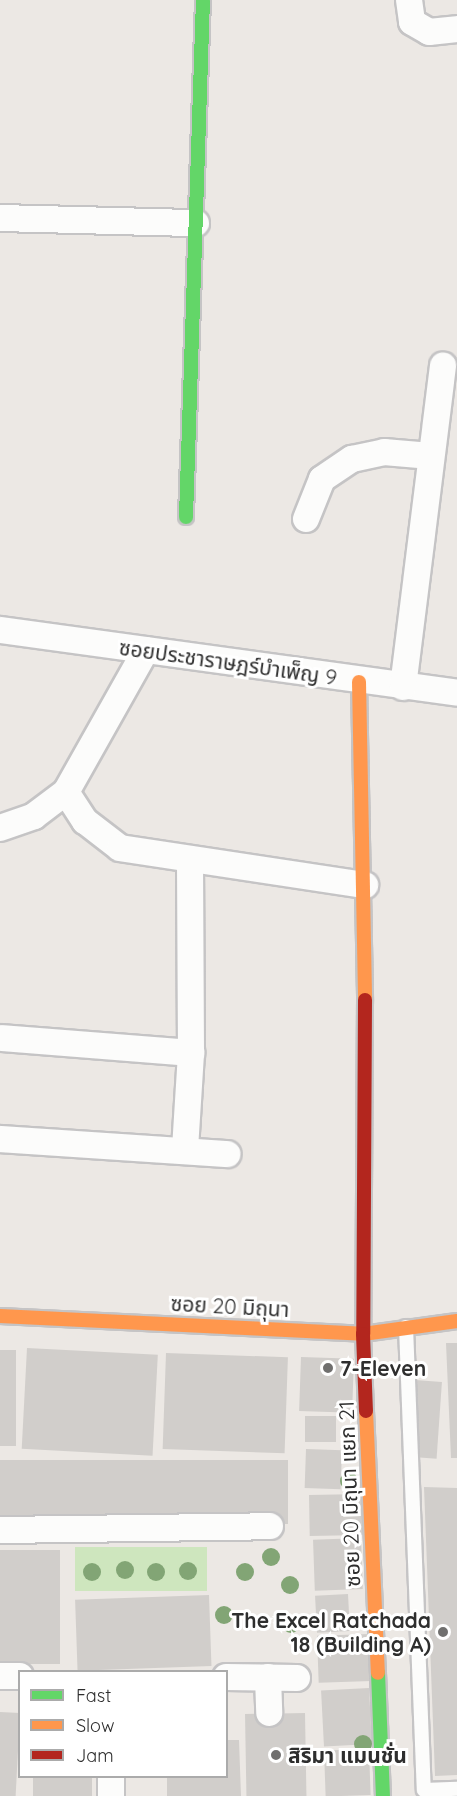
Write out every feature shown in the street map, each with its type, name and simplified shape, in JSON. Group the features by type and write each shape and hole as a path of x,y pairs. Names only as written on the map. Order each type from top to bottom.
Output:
{"street":[{"path":"186,517 203,0"},
{"path":"409,0 412,22 429,32 457,29"},
{"path":"0,218 196,223"},
{"path":"403,687 443,365"},
{"path":"306,519 322,479 352,459 384,452 432,456"},
{"name":"ซอยประชาราษฎร์บำเพ็ญ 9","path":"0,630 359,682 457,693"},
{"path":"0,828 34,816 66,792 146,650"},
{"name":"ซอย 20 มิถุนา แยก 21","path":"359,682 365,885 363,1334 383,1796"},
{"path":"66,792 85,821 120,848 365,885"},
{"path":"185,1149 191,1053 190,859"},
{"path":"2,1038 191,1053"},
{"path":"0,1138 185,1149 228,1154"},
{"name":"ซอย 20 มิถุนา","path":"0,1316 363,1334 457,1321"},
{"path":"0,1530 270,1526"},
{"path":"0,1676 18,1676"},
{"path":"228,1677 297,1678"},
{"path":"268,1677 269,1713"},
{"path":"111,1778 111,1796"}],"lane":[{"path":"406,1327 424,1790 450,1791"}],"green space":[{"path":"75,1547 207,1547 207,1591 75,1591"}],"building":[{"path":"446,1343 457,1343 457,1458 451,1458"},
{"path":"27,1348 158,1355 153,1456 22,1449"},
{"path":"0,1350 16,1350 16,1446 0,1446"},
{"path":"166,1353 288,1357 285,1453 163,1449"},
{"path":"301,1357 354,1359 352,1413 299,1411"},
{"path":"415,1380 442,1382 437,1459 410,1457"},
{"path":"305,1416 336,1416 336,1442 305,1442"},
{"path":"306,1449 342,1450 341,1489 305,1488"},
{"path":"0,1460 288,1460 288,1524 0,1524"},
{"name":"The Excel Ratchada 18 (Building A)","path":"424,1487 457,1488 457,1775 435,1776"},
{"path":"362,1494 363,1535 310,1536 309,1495"},
{"path":"361,1538 363,1589 315,1591 313,1540"},
{"path":"0,1550 60,1550 60,1664 0,1664"},
{"path":"348,1594 350,1631 317,1633 315,1596"},
{"path":"209,1595 211,1666 78,1670 75,1600"},
{"path":"370,1634 372,1681 319,1683 317,1636"},
{"path":"369,1688 372,1744 324,1746 321,1691"},
{"path":"0,1712 18,1713 16,1796 0,1796"},
{"name":"สิริมา แมนชั่น","path":"305,1713 306,1796 246,1796 245,1714"},
{"path":"228,1740 239,1740 241,1796 167,1796 167,1778 228,1778"},
{"path":"369,1749 371,1795 326,1796 324,1751"},
{"path":"33,1778 92,1778 92,1796 33,1796"}],"traffic: fast":[{"path":"186,517 203,0"},
{"path":"378,1673 383,1796"}],"traffic: slow":[{"path":"359,682 365,1000"},
{"path":"0,1316 363,1334 457,1321"},
{"path":"366,1411 378,1673"}],"traffic: jam":[{"path":"365,1000 363,1334 366,1411"}],"place":[{"name":"7-Eleven","path":"328,1368"},
{"name":"The Excel Ratchada 18 (Building A)","path":"443,1632"},
{"name":"สิริมา แมนชั่น","path":"276,1755"}]}
